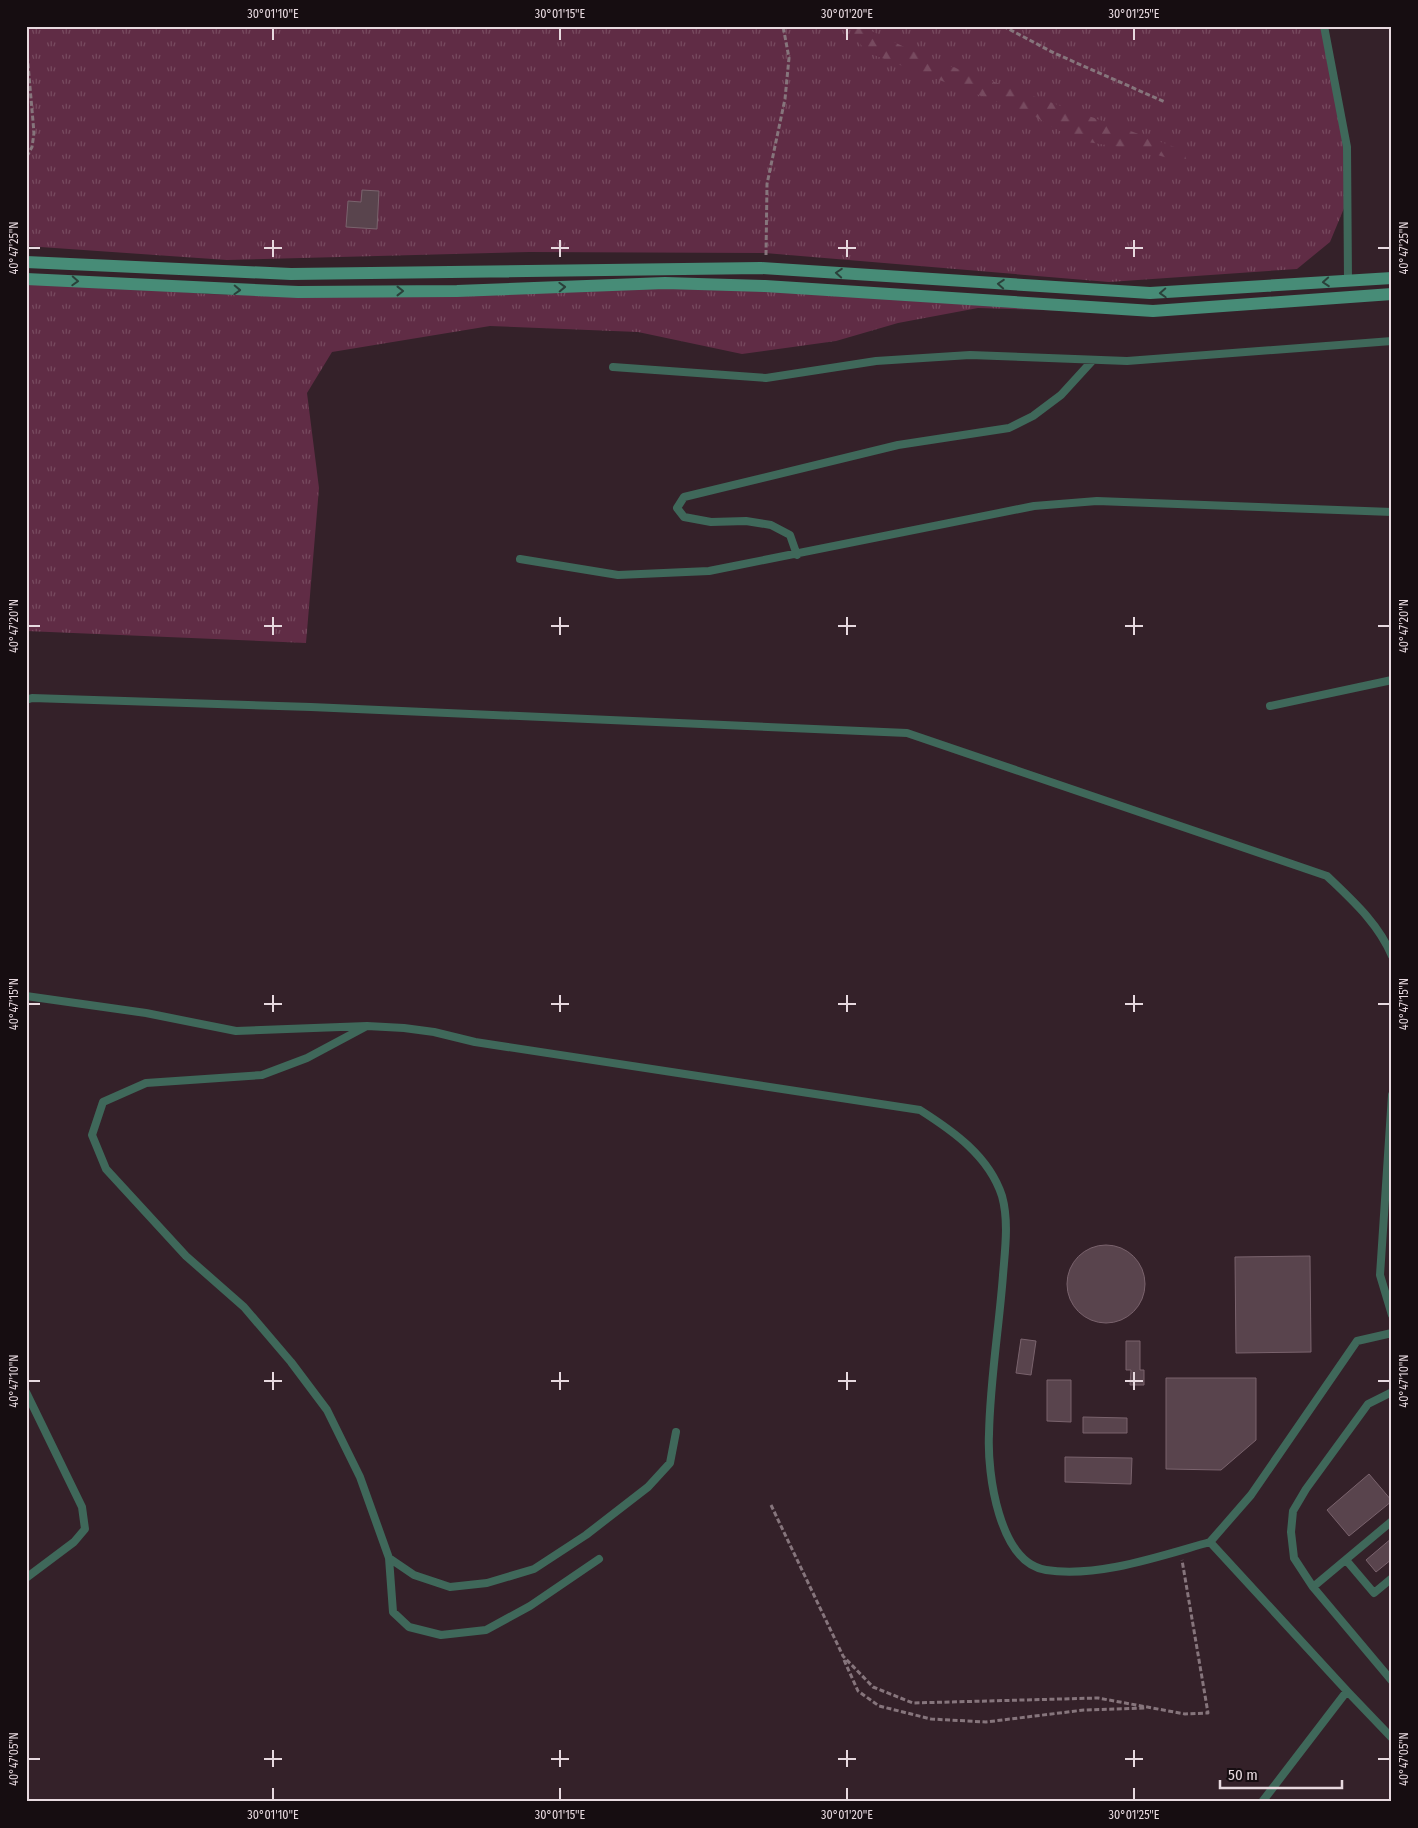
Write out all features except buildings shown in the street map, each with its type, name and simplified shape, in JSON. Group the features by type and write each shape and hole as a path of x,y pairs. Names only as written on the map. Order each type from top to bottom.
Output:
{"main road":[{"path":"26,262 291,274 766,268 1150,294 1392,278"},
{"path":"26,279 298,292 457,291 674,283 765,286 1153,311 1392,294"}],"lane":[{"path":"1324,26 1347,147 1348,281"},
{"path":"614,367 766,378 876,361 960,356 1127,361 1392,341"},
{"path":"797,555 790,535 771,525 746,521 711,522 684,518 677,508 684,497 888,447 1008,428 1032,416 1061,395 1093,360"},
{"path":"520,559 618,575 709,571 797,555 1034,506 1096,501 1392,512"},
{"path":"1270,706 1392,680"},
{"path":"26,700 32,698 310,707 907,733 1327,876 1368,915 1387,944 1392,956"},
{"path":"26,996 146,1012 236,1031 367,1026 434,1032 475,1042 920,1110 958,1134 985,1165 1002,1196 1006,1236 988,1435 992,1482 1007,1538 1017,1554 1029,1564 1046,1570 1090,1570 1150,1559 1210,1542 1251,1494 1356,1341 1392,1333"},
{"path":"367,1026 307,1058 262,1074 146,1084 103,1102 92,1135 106,1169 186,1256 244,1307 291,1362 328,1410 360,1477 390,1558 393,1612 409,1627 441,1634 486,1630 530,1606 599,1559"},
{"path":"1392,1094 1380,1275 1392,1316"},
{"path":"26,1392 82,1506 85,1529 74,1542 26,1578"},
{"path":"1390,1676 1313,1587 1294,1558 1291,1532 1294,1511 1306,1489 1368,1404 1392,1392"},
{"path":"390,1558 414,1575 450,1587 487,1584 534,1569 586,1535 648,1487 670,1463 676,1432"},
{"path":"1313,1587 1392,1521"},
{"path":"1210,1542 1392,1738"},
{"path":"1346,1560 1374,1593 1392,1578"},
{"path":"1262,1802 1347,1691"}],"path":[{"path":"766,268 767,184 785,99 789,58 783,26"},
{"path":"1004,26 1054,53 1165,102"},
{"path":"26,41 34,133 32,148 26,158"},
{"path":"771,1505 858,1691 879,1706 931,1719 986,1722 1084,1710 1153,1708"},
{"path":"843,1656 873,1687 914,1703 1098,1698 1185,1714 1208,1713 1180,1550"}],"green space":[{"path":"26,26 1324,26 1347,147 1347,201 1330,242 1297,269 1109,282 765,253 529,252 227,260 26,246"},
{"path":"848,26 861,26 925,57 1183,150 1188,164 1144,151 1075,140 1034,116 866,52"},
{"path":"26,279 208,294 286,296 665,283 1074,311 978,308 898,323 836,341 742,354 638,332 490,326 332,352 307,393 319,488 306,643 26,631"}]}
